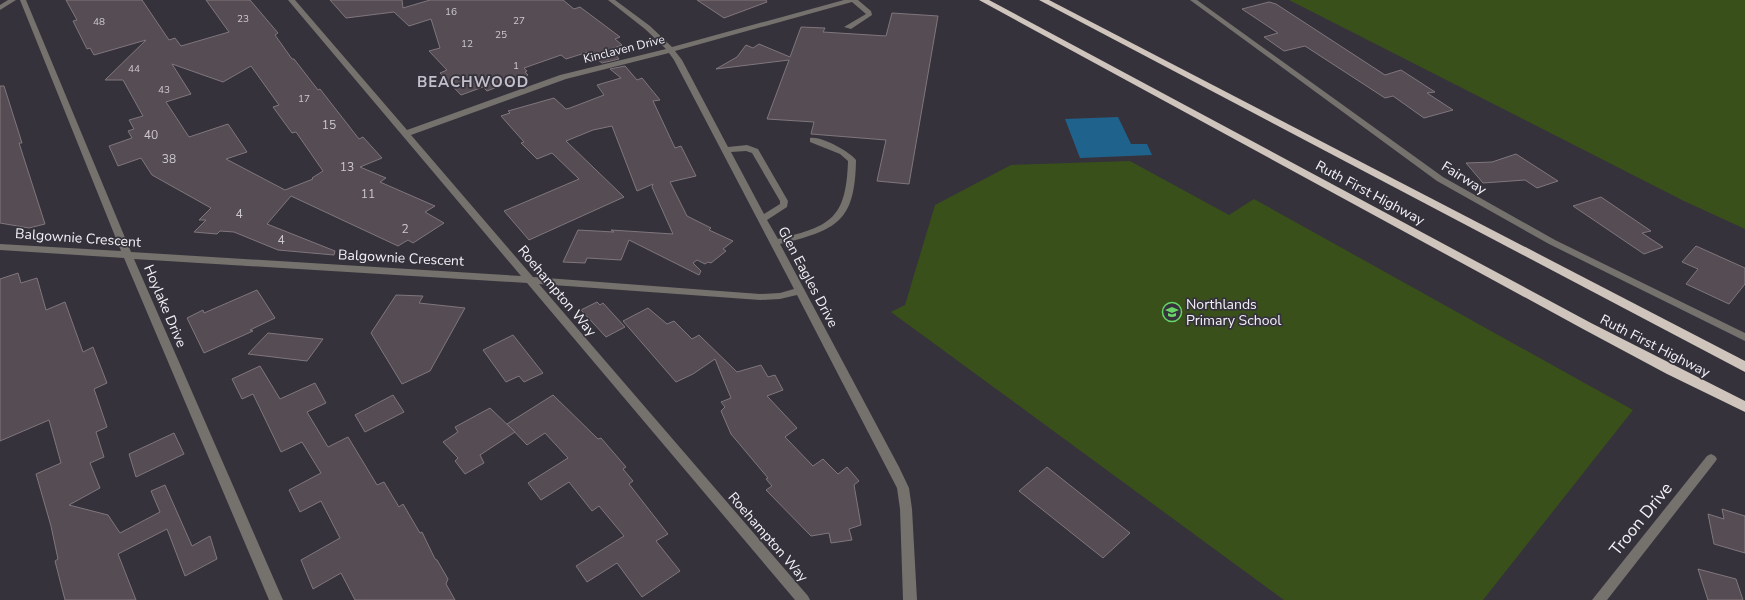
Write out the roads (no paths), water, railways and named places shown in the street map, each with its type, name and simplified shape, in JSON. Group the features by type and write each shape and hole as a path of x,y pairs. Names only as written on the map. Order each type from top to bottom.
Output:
{"highway":[{"name":"Ruth First Highway","path":"983,0 1587,326 1672,371 1745,407"},
{"name":"Ruth First Highway","path":"1043,0 1745,367"}],"street":[{"path":"0,8 13,0"},
{"name":"Hoylake Drive","path":"23,0 128,256 276,600"},
{"name":"Roehampton Way","path":"291,0 803,600"},
{"name":"Glen Eagles Drive","path":"611,0 671,49 903,488 906,509 910,600"},
{"path":"848,27 869,15 867,9 853,0"},
{"name":"Kinclaven Drive","path":"405,134 546,82 702,42 853,0"},
{"name":"Fairway","path":"1193,0 1434,175 1478,203 1558,245 1745,337"},
{"path":"774,243 813,233 830,225 841,215 845,206 851,184 852,160 843,152 813,140"},
{"path":"725,150 747,148 755,151 784,201 782,208 762,219"},
{"name":"Balgownie Crescent","path":"0,247 529,280 760,297 780,296 800,291"},
{"name":"Troon Drive","path":"1599,600 1711,459"}],"water":[{"path":"1118,117 1131,144 1147,144 1152,155 1080,158 1065,119"}],"place":[{"name":"Northlands Primary School","path":"1172,312"}],"district":[{"name":"BEACHWOOD","path":"473,82"}]}
